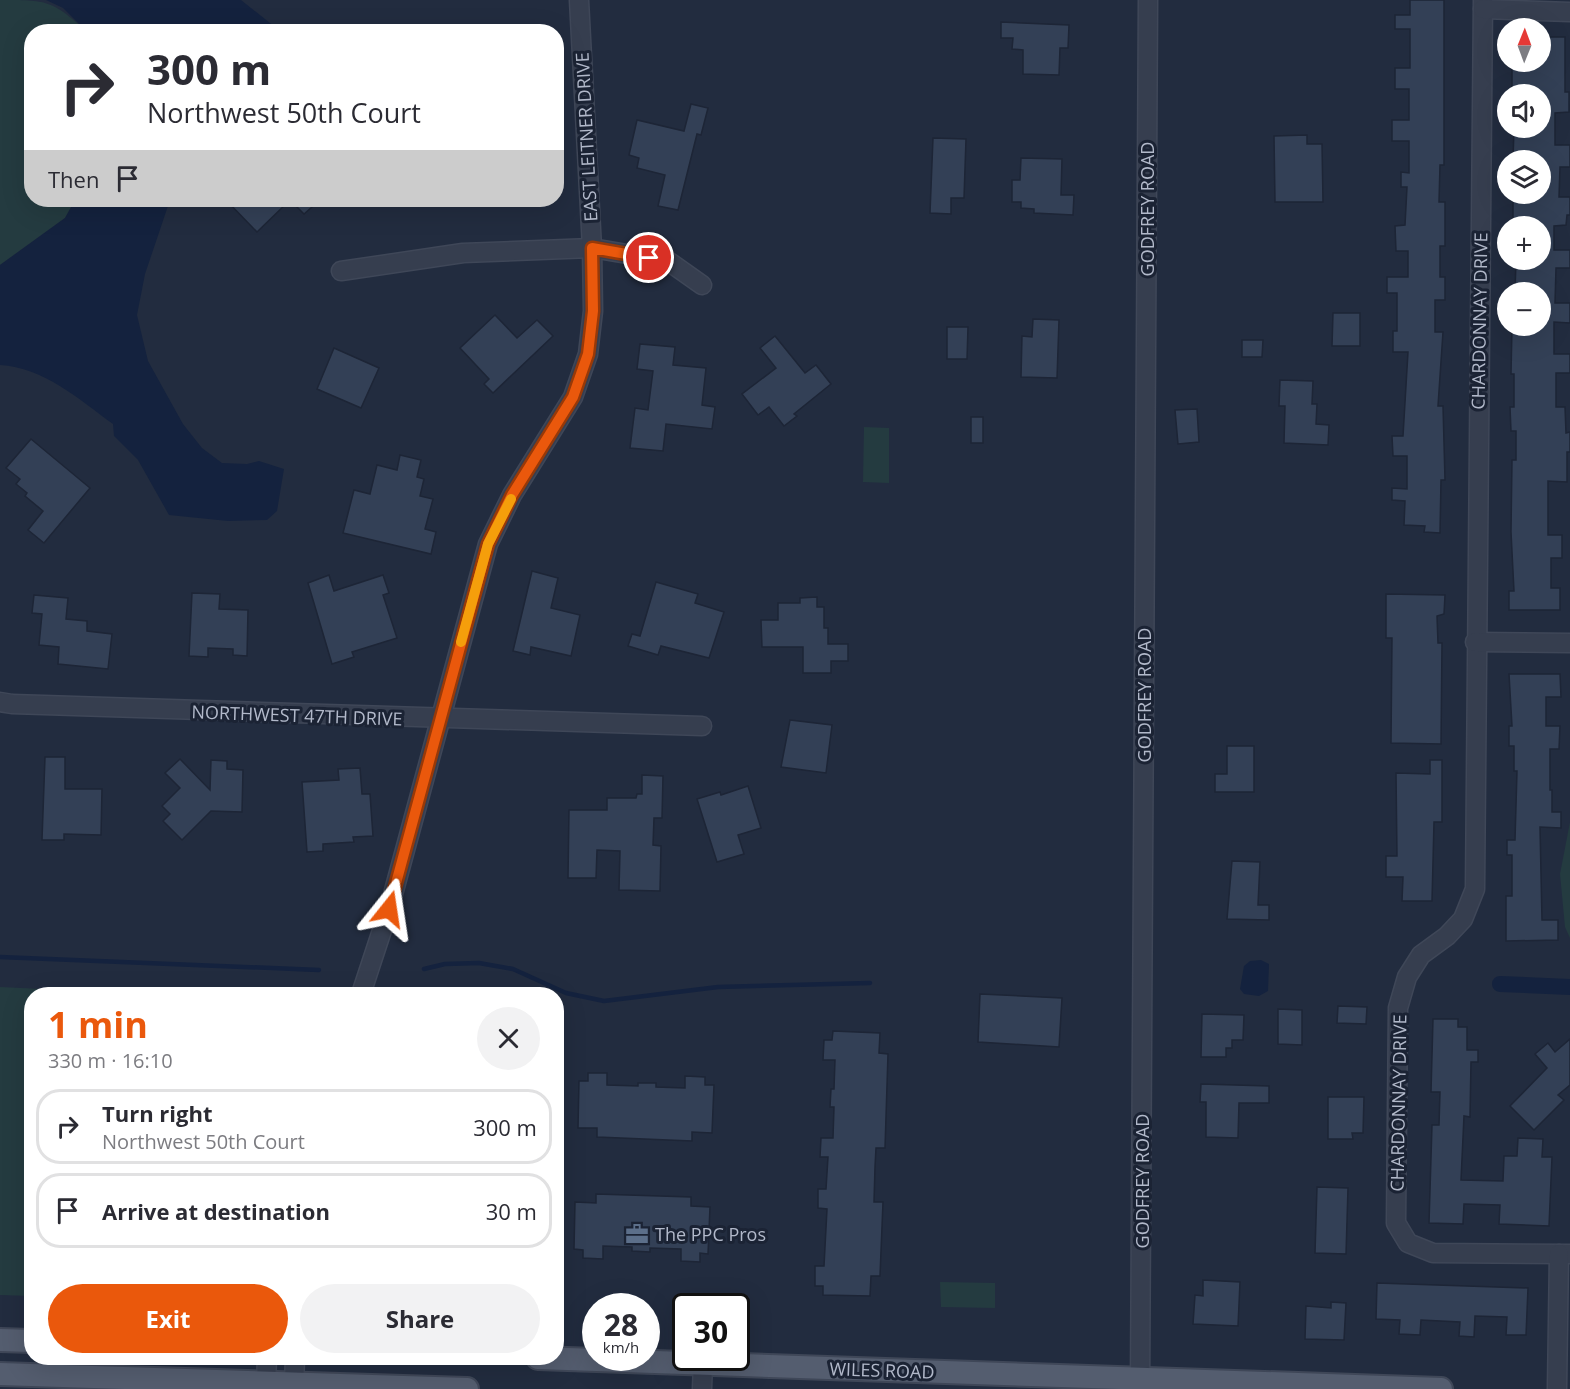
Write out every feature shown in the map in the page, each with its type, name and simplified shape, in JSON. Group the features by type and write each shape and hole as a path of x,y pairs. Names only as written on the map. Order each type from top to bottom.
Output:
{"main road":[{"path":"0,1340 24,1341"},
{"name":"WILES ROAD","path":"564,1359 672,1362"},
{"name":"WILES ROAD","path":"750,1365 1140,1384 1441,1389"},
{"path":"0,1374 466,1389"}],"street":[{"name":"EAST LEITNER DRIVE","path":"362,987 389,909 488,544 512,495 573,397 588,354 593,311 592,248 579,0"},
{"name":"GODFREY ROAD","path":"1140,1384 1148,0"},
{"path":"1483,5 1570,12"},
{"name":"CHARDONNAY DRIVE","path":"1483,5 1475,642 1475,889 1463,919 1447,936 1421,955 1407,976 1398,1008 1396,1223 1408,1243 1433,1253 1565,1254"},
{"path":"341,271 463,253 592,248 668,261 702,285"},
{"path":"1475,642 1570,643"},
{"name":"NORTHWEST 47TH DRIVE","path":"0,702 439,720 702,726"},
{"path":"1557,1389 1565,1254"},
{"path":"266,1383 267,1365"},
{"path":"294,1384 295,1365"},
{"path":"702,1389 703,1371"}],"green space":[{"path":"0,0 28,0 48,4 65,13 78,24 24,24 24,207 71,207 65,218 0,265"},
{"path":"864,427 889,428 889,483 863,482"},
{"path":"1570,822 1570,938 1565,927 1560,874"},
{"path":"0,987 24,988 24,1296 0,1295"},
{"path":"940,1282 995,1283 995,1308 941,1307"}],"water":[{"path":"46,0 241,0 271,24 79,24 63,8"},
{"path":"71,207 168,207 145,274 137,315 148,361 183,424 202,448 222,463 247,464 259,461 284,469 277,511 267,520 228,521 169,515 138,460 114,436 113,424 74,395 46,378 16,367 0,365 0,265 65,218"},
{"path":"1261,960 1269,964 1268,991 1259,996 1244,994 1240,989 1244,966 1250,961"}],"building":[{"path":"1410,0 1444,0 1444,165 1440,165 1439,202 1445,202 1445,246 1440,246 1440,277 1445,277 1445,300 1435,300 1435,332 1443,332 1438,406 1443,406 1445,480 1441,480 1440,533 1424,532 1425,526 1404,525 1405,501 1392,500 1392,488 1407,489 1407,456 1393,456 1392,436 1403,436 1408,352 1393,352 1393,331 1397,331 1397,293 1387,293 1387,277 1408,277 1408,251 1396,251 1395,226 1405,225 1407,187 1401,187 1401,172 1409,173 1409,141 1392,141 1392,120 1409,120 1409,89 1395,89 1395,68 1410,68 1410,29 1395,29 1395,15 1410,15"},
{"path":"1001,22 1069,25 1068,48 1060,48 1059,75 1023,74 1023,50 1012,49 1013,38 1001,38"},
{"path":"1551,37 1565,37 1565,92 1569,92 1569,112 1555,113 1555,145 1570,145 1570,167 1560,167 1559,197 1570,197 1570,215 1567,215 1566,225 1554,226 1554,250 1570,250 1570,268 1556,268 1555,303 1570,303 1570,323 1554,322 1554,354 1570,354 1570,373 1556,373 1556,407 1565,407 1566,433 1570,432 1570,452 1567,452 1567,482 1548,481 1548,535 1562,535 1562,558 1551,558 1551,588 1560,588 1560,610 1509,610 1509,591 1514,591 1511,532 1512,460 1516,460 1516,431 1511,431 1510,407 1514,407 1514,374 1511,374 1512,336 1551,336 1551,282 1515,282 1516,270 1551,270 1551,216 1513,216 1513,204 1551,204 1551,150 1513,150 1514,138 1551,138 1551,84 1512,84 1512,72 1551,72"},
{"path":"691,104 708,108 701,135 697,134 678,210 658,206 665,175 637,168 639,158 629,155 637,120 684,131"},
{"path":"1307,135 1307,144 1322,144 1323,202 1275,202 1274,136"},
{"path":"933,138 966,139 964,198 951,198 951,214 930,213"},
{"path":"1021,158 1062,159 1061,195 1074,195 1073,215 1034,213 1034,209 1021,208 1021,202 1012,202 1012,180 1020,180"},
{"path":"233,207 283,207 257,232"},
{"path":"297,207 312,207 304,214"},
{"path":"1333,313 1360,313 1360,346 1332,346"},
{"path":"495,315 517,338 537,320 553,336 493,393 484,384 489,379 460,348"},
{"path":"1033,319 1059,320 1057,378 1021,377 1022,336 1032,337"},
{"path":"947,327 968,327 967,359 947,359"},
{"path":"775,336 805,373 816,365 831,384 794,414 797,416 784,426 769,407 758,415 742,394 776,368 760,348"},
{"path":"1242,340 1263,340 1262,357 1242,357"},
{"path":"640,344 675,347 673,365 706,368 702,405 715,407 712,429 666,424 663,451 630,448 635,408 648,410 653,371 637,369"},
{"path":"334,348 379,368 361,408 317,389"},
{"path":"1280,380 1313,381 1312,404 1317,404 1316,424 1329,425 1328,445 1284,443 1285,406 1279,406"},
{"path":"1197,409 1199,442 1178,444 1175,410"},
{"path":"971,417 983,417 983,443 971,443"},
{"path":"31,439 90,488 44,543 28,530 43,511 25,496 27,493 16,484 20,479 6,468"},
{"path":"400,455 421,460 417,477 424,479 420,496 433,499 425,529 436,532 431,554 343,533 354,490 370,494 377,465 397,470"},
{"path":"532,571 558,578 551,608 580,615 571,656 531,647 530,655 513,651"},
{"path":"329,575 334,591 383,575 389,593 383,595 397,638 352,652 354,657 332,664 308,583"},
{"path":"656,582 698,594 695,603 724,612 709,658 661,646 658,655 628,646 632,634 640,636"},
{"path":"192,593 220,594 219,609 248,610 247,656 233,655 233,649 208,648 208,657 189,656"},
{"path":"1386,594 1445,595 1444,614 1437,616 1438,643 1442,643 1441,744 1391,743 1392,638 1386,638"},
{"path":"34,595 68,598 66,619 87,621 87,631 112,634 108,669 58,664 59,647 39,645 42,614 32,613"},
{"path":"817,597 817,607 824,607 824,628 828,628 828,644 848,644 848,661 831,661 831,673 803,673 803,647 762,647 761,620 778,620 778,603 800,603 800,598"},
{"path":"1509,674 1560,674 1561,697 1546,697 1546,726 1560,726 1559,749 1550,749 1550,790 1552,790 1552,812 1561,812 1561,828 1540,827 1542,920 1558,920 1558,940 1506,941 1506,896 1512,896 1512,855 1507,855 1507,840 1515,840 1517,771 1514,771 1514,746 1509,746 1509,726 1512,726"},
{"path":"790,720 832,725 826,773 781,767"},
{"path":"1227,746 1254,746 1254,792 1215,792 1215,774 1227,774"},
{"path":"45,757 65,757 65,789 102,789 101,835 64,834 64,840 42,840"},
{"path":"180,759 210,790 211,760 227,761 227,769 243,770 242,812 211,811 182,840 163,821 170,814 162,806 180,788 165,773"},
{"path":"1430,760 1442,760 1442,822 1434,822 1432,901 1402,901 1403,877 1386,877 1386,856 1397,856 1396,773 1430,774"},
{"path":"360,768 362,794 370,794 373,836 353,837 354,842 323,844 323,851 307,852 302,782 339,780 338,769"},
{"path":"642,775 663,776 662,818 654,818 653,845 661,846 660,891 619,890 620,851 597,850 596,878 568,878 569,810 607,810 607,798 636,798 637,794 642,794"},
{"path":"748,786 761,828 738,835 744,854 717,862 697,799 720,792 721,795"},
{"path":"1232,861 1260,862 1258,905 1269,905 1269,920 1227,919"},
{"path":"980,994 1062,998 1059,1047 978,1042"},
{"path":"1338,1006 1367,1007 1366,1024 1337,1023"},
{"path":"1278,1009 1302,1010 1302,1045 1278,1044"},
{"path":"1202,1014 1244,1015 1243,1040 1232,1040 1232,1048 1226,1048 1226,1057 1201,1057"},
{"path":"1433,1019 1458,1019 1458,1027 1467,1027 1467,1050 1478,1050 1478,1062 1471,1062 1470,1117 1464,1116 1461,1180 1503,1181 1504,1156 1517,1156 1518,1138 1543,1139 1542,1157 1552,1157 1549,1226 1499,1224 1500,1205 1464,1204 1463,1224 1429,1223 1432,1125 1439,1125 1440,1092 1431,1092"},
{"path":"833,1031 880,1033 879,1053 888,1054 885,1148 876,1148 875,1167 874,1202 883,1202 880,1276 871,1276 870,1296 823,1295 823,1286 815,1286 815,1266 824,1266 827,1209 818,1208 818,1189 826,1189 828,1157 820,1157 821,1138 833,1138 834,1107 830,1107 831,1089 834,1089 835,1060 823,1060 824,1040 832,1040"},
{"path":"1570,1039 1570,1085 1558,1095 1564,1100 1534,1130 1510,1106 1547,1068 1535,1054 1548,1043 1555,1052"},
{"path":"588,1073 607,1073 607,1085 638,1086 638,1083 656,1083 656,1087 685,1088 685,1076 705,1077 705,1085 714,1085 712,1133 692,1132 692,1141 597,1137 597,1128 578,1128 579,1081 588,1081"},
{"path":"1201,1084 1269,1086 1269,1103 1239,1103 1238,1138 1206,1137 1206,1102 1200,1102"},
{"path":"1328,1097 1364,1097 1363,1133 1352,1133 1353,1139 1328,1139"},
{"path":"1317,1187 1348,1188 1346,1254 1315,1253"},
{"path":"596,1194 691,1197 691,1206 710,1207 708,1254 700,1253 700,1262 681,1261 681,1249 650,1248 650,1252 632,1251 632,1247 603,1246 603,1259 583,1258 583,1250 574,1249 575,1202 596,1203"},
{"path":"1203,1280 1240,1282 1238,1326 1193,1324 1195,1295 1203,1296"},
{"path":"1377,1283 1528,1288 1526,1335 1506,1335 1507,1317 1475,1316 1474,1337 1459,1336 1460,1322 1421,1320 1420,1335 1399,1334 1400,1320 1376,1319"},
{"path":"1331,1302 1346,1303 1344,1340 1305,1339 1306,1306 1331,1308"}],"waterway":[{"path":"0,957 319,970"},
{"path":"424,969 445,964 479,963 513,969 553,987"},
{"path":"564,992 604,1001 718,987 870,983"},
{"path":"1500,984 1570,987"}],"slow traffic":[{"path":"461,642 488,544 511,499"}],"place":[{"name":"The PPC Pros","path":"637,1234"}],"route":[{"path":"389,909 488,544 512,495 573,397 588,354 593,311 592,248 649,258"}]}
